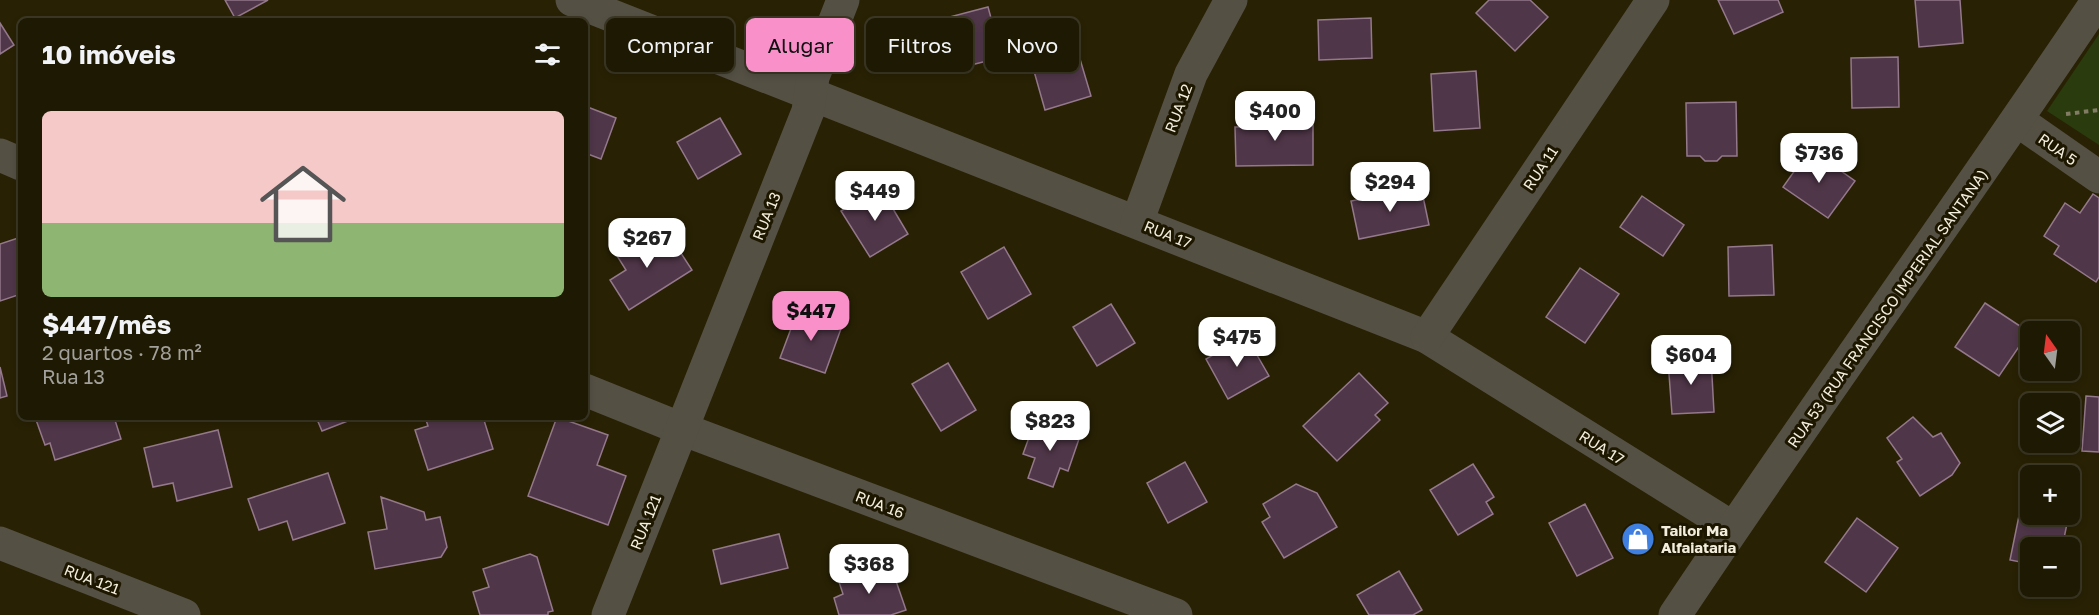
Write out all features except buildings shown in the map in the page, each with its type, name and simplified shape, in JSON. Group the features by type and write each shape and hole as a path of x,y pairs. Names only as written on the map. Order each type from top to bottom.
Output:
{"street":[{"name":"RUA 17","path":"572,0 1427,337 1733,528"},
{"name":"RUA 13","path":"682,429 808,111 813,77 843,0"},
{"name":"RUA 12","path":"1137,222 1191,74 1231,0"},
{"name":"RUA 11","path":"1427,337 1653,0"},
{"name":"RUA 53 (RUA FRANCISCO IMPERIAL SANTANA)","path":"1675,615 2098,0"},
{"name":"RUA 5","path":"2017,120 2099,177"},
{"path":"0,155 18,163"},
{"name":"RUA 16","path":"588,391 682,429 1176,615"},
{"name":"RUA 121","path":"608,615 682,429"},
{"name":"RUA 121","path":"0,543 184,615"}],"green space":[{"path":"2099,34 2099,145 2047,111"}],"place":[{"name":"Tailor Ma Alfaiataria","path":"1638,539"}]}
